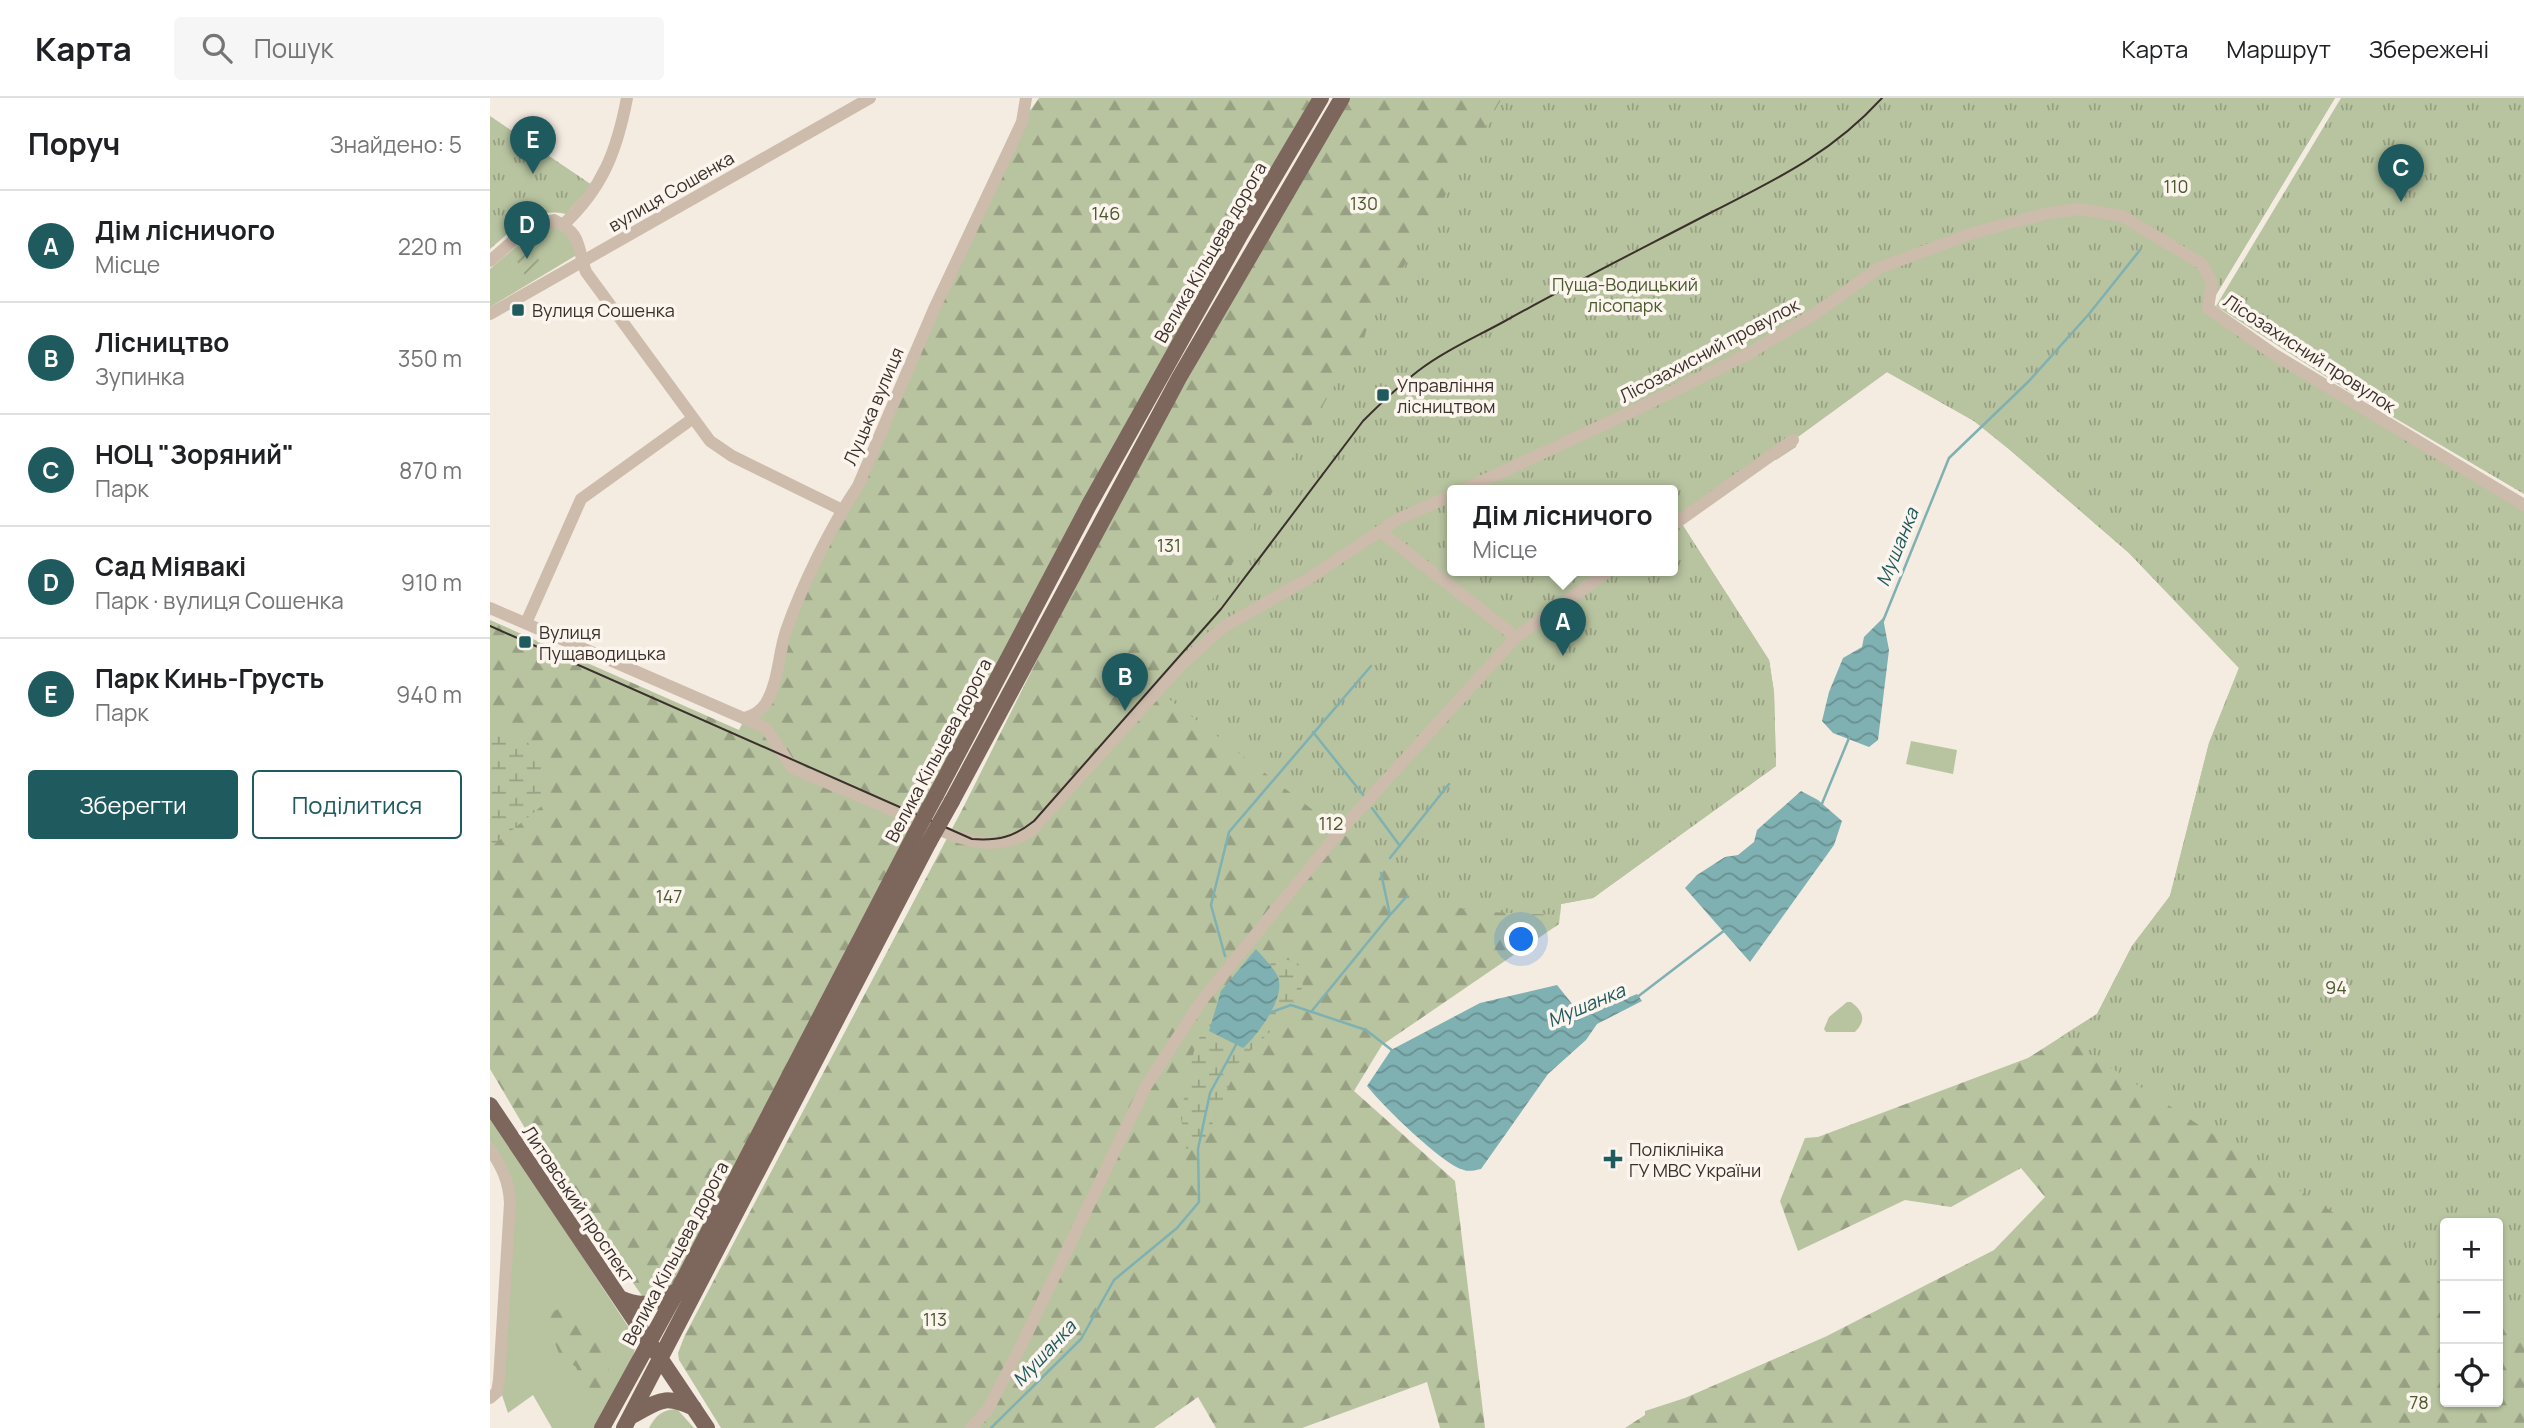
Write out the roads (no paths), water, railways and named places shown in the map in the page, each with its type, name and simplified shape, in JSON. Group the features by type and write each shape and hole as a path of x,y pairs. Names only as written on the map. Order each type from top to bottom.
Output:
{"main road":[{"name":"Велика Кільцева дорога","path":"627,1423 922,839 936,795 1089,505 1321,98"},
{"name":"Велика Кільцева дорога","path":"603,1428 922,839 952,801 1179,378 1342,98"},
{"name":"Литовський проспект","path":"490,1105 708,1428"},
{"path":"618,1297 645,1306 664,1300 678,1290"},
{"path":"627,1423 667,1398 694,1408"}],"street":[{"path":"563,225 579,210 606,172 617,147 627,98"},
{"name":"вулиця Сошенка","path":"490,314 870,98"},
{"name":"Луцька вулиця","path":"744,718 760,711 772,690 782,643 792,615 842,510 858,486 934,309 1022,122 1026,98"},
{"name":"Лісозахисний провулок","path":"1474,485 1748,354 1813,315 1879,268 1994,227 2079,209 2122,216 2193,258 2202,264 2211,283 2208,308 2274,355 2524,505"},
{"path":"490,261 530,226 554,220 571,229 580,248 586,272 710,441 732,456 842,510"},
{"path":"526,623 581,499 692,419"},
{"path":"1678,521 1793,440"},
{"path":"490,608 766,728 792,768 964,839 993,845 1030,832 1181,666 1225,626 1308,579 1398,519 1447,498"},
{"path":"1380,531 1516,637"},
{"path":"971,1428 988,1409 1021,1346 1146,1086 1202,1000 1340,831 1516,637 1602,576"},
{"path":"490,1149 509,1184 510,1203 499,1375 497,1392 490,1398"}],"water":[{"path":"1883,618 1889,650 1878,740 1869,747 1833,733 1822,721 1829,692 1843,658 1862,647 1864,637"},
{"path":"1801,791 1818,800 1842,821 1834,845 1750,962 1685,888 1697,875 1725,857 1738,855 1754,842 1757,830"},
{"path":"1256,949 1277,975 1278,993 1270,1014 1243,1048 1209,1031 1221,991"},
{"path":"1557,985 1577,1010 1598,1010 1637,994 1642,1001 1597,1024 1586,1040 1548,1074 1481,1169 1466,1171 1454,1166 1398,1119 1367,1086 1391,1050 1480,1003"}],"waterway":[{"name":"Мушанка","path":"1883,621 1949,458 2029,381 2089,314 2140,250"},
{"path":"1225,956 1211,905 1229,832 1371,666"},
{"path":"1313,732 1364,796"},
{"name":"Мушанка","path":"1821,806 1849,738"},
{"path":"1390,858 1449,784"},
{"path":"1372,808 1400,846"},
{"path":"1311,1012 1390,915 1381,873"},
{"path":"1391,914 1407,896"},
{"name":"Мушанка","path":"1636,998 1725,930"},
{"name":"Мушанка","path":"1269,1013 1291,1005 1366,1030 1393,1051"},
{"name":"Мушанка","path":"991,1428 1081,1339 1114,1280 1177,1228 1199,1202 1198,1149 1210,1093 1238,1041"}],"tram line":[{"path":"490,626 972,839 998,838 1020,831 1034,821 1221,609 1363,421 1404,383 1460,344 1803,163 1843,134 1882,98"}],"place":[{"name":"Парк Кинь-Грусть","path":"533,174"},
{"name":"НОЦ \"Зоряний\"","path":"2401,202"},
{"name":"Сад Міявакі","path":"527,259"},
{"name":"Вулиця Сошенка","path":"518,310"},
{"name":"Управління лісництвом","path":"1383,395"},
{"name":"Вулиця Пущаводицька","path":"525,642"},
{"name":"Дім лісничого","path":"1563,656"},
{"name":"Лісництво","path":"1125,711"},
{"name":"Поліклініка ГУ МВС України","path":"1613,1159"}],"park label":[{"name":"110","path":"2176,186"},
{"name":"130","path":"1364,203"},
{"name":"146","path":"1106,213"},
{"name":"Пуща-Водицький лісопарк","path":"1625,294"},
{"name":"131","path":"1169,545"},
{"name":"112","path":"1331,823"},
{"name":"147","path":"669,896"},
{"name":"94","path":"2336,987"},
{"name":"113","path":"935,1319"},
{"name":"78","path":"2419,1402"}]}
